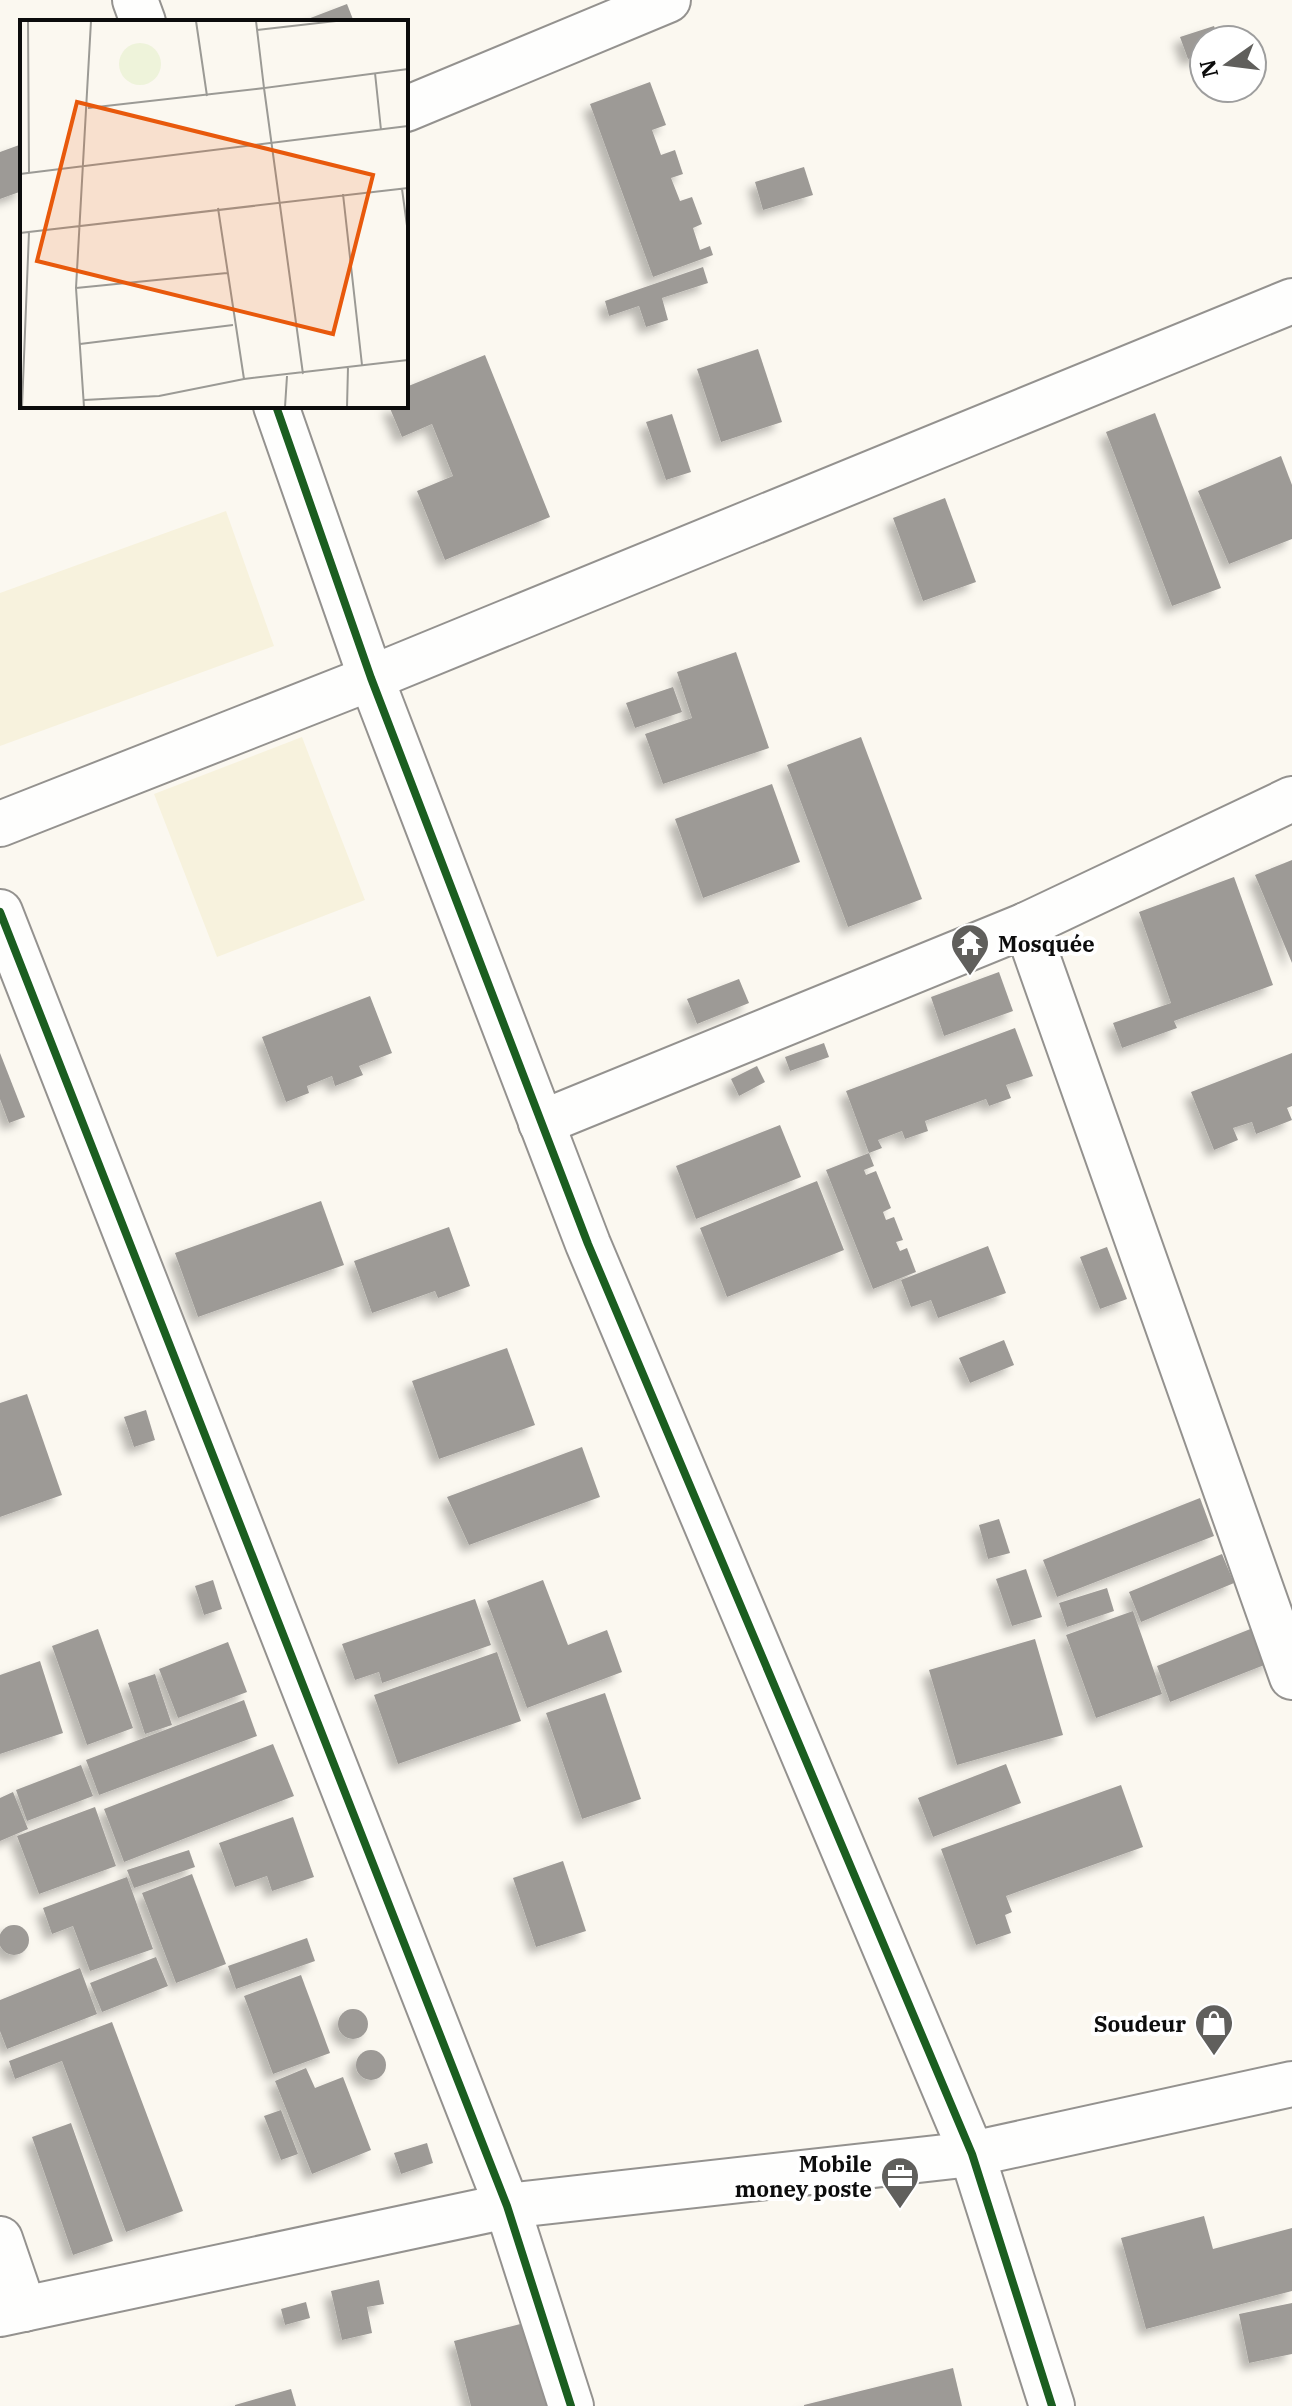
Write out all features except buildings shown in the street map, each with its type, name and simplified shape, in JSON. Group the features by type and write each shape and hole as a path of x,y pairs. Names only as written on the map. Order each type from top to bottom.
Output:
{"street":[{"path":"135,0 142,20"},
{"path":"408,108 668,0"},
{"path":"0,824 371,678 1292,301"},
{"path":"277,408 371,678 588,1244 972,2154 1052,2406"},
{"path":"541,1123 1026,925 1292,799"},
{"path":"0,912 507,2206 571,2406"},
{"path":"1026,925 1292,1677"},
{"path":"0,2239 12,2312 507,2206 972,2154 1292,2084"}],"shaded area":[{"path":"226,511 274,646 0,746 0,593"},
{"path":"302,737 365,900 217,957 154,794"}],"cycle path":[{"path":"277,408 371,678 588,1244 972,2154 1052,2406"},
{"path":"0,912 507,2206 571,2406"}],"place":[{"name":"Mosquée","path":"970,977"},
{"name":"Soudeur","path":"1214,2057"},
{"name":"Mobile money poste","path":"900,2210"}]}
